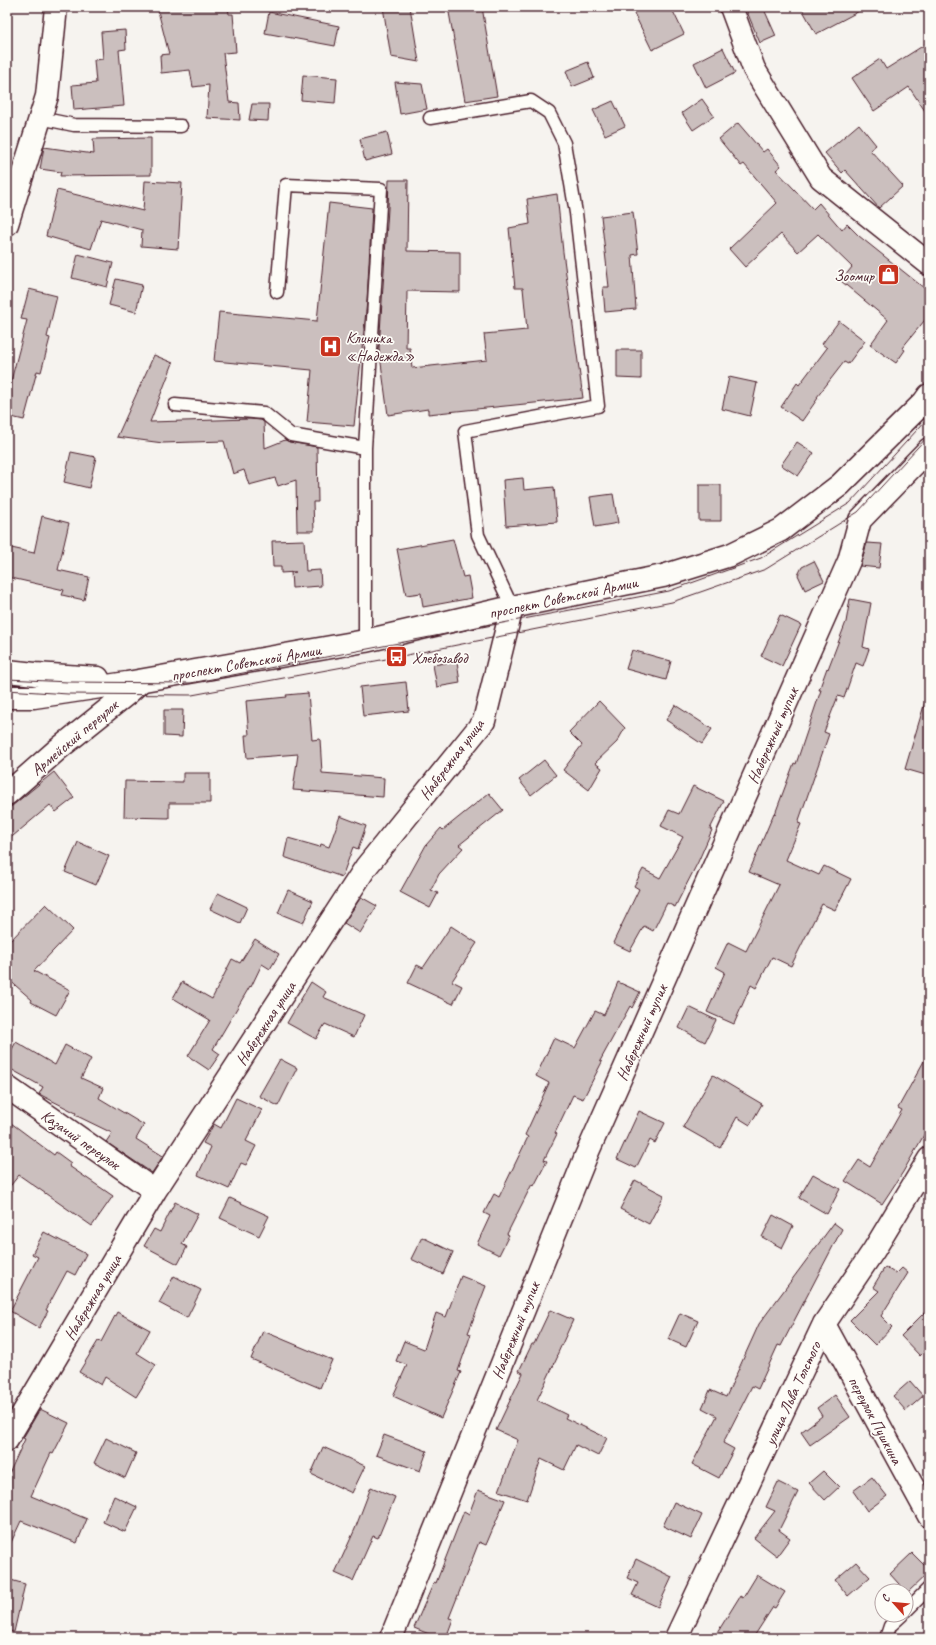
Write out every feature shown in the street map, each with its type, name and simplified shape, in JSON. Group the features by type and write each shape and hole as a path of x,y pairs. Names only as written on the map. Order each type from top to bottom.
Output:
{"street":[{"path":"7,224 47,96 56,7"},
{"path":"731,7 754,69 821,178 929,264"},
{"name":"проспект Советской Армии","path":"7,697 34,697 141,680 365,640 512,607 663,576 730,555 781,530 840,485 927,400"},
{"name":"Набережный тупик","path":"391,1638 586,1156 849,560 860,520 929,449"},
{"name":"Набережная улица","path":"7,1440 155,1191 366,867 484,722 512,607"},
{"name":"проспект Советской Армии","path":"7,671 141,680"},
{"name":"Армейский переулок","path":"7,794 57,750 127,694 141,680"},
{"name":"Казачий переулок","path":"7,1087 155,1191"},
{"name":"улица Льва Толстого","path":"676,1638 824,1324 874,1250 929,1159"},
{"name":"переулок Пушкина","path":"824,1324 929,1516"}],"lane":[{"path":"430,118 531,101 549,113 564,143 576,213 598,406 465,431 478,535 512,607"},
{"path":"40,118 74,125 180,126"},
{"path":"276,292 286,185 381,189 365,448 365,640"},
{"path":"175,405 264,413 291,435 365,448"},
{"path":"914,1603 929,1588"},
{"path":"886,1638 890,1626 893,1623"}],"building":[{"path":"157,7 228,7 229,14 233,14 236,52 223,53 229,102 239,103 240,120 207,118 209,85 193,87 190,70 161,73 160,55 169,54"},
{"path":"383,7 410,7 419,62 391,57"},
{"path":"448,7 482,7 497,96 465,101"},
{"path":"631,7 671,7 684,34 652,50"},
{"path":"745,7 763,7 776,36 760,43"},
{"path":"801,7 867,7 816,34"},
{"path":"269,12 339,26 335,46 265,33"},
{"path":"125,30 126,49 119,50 124,106 74,110 72,85 96,83 94,60 103,59 101,32"},
{"path":"929,42 929,117 909,87 874,111 852,78 880,59 886,69"},
{"path":"723,48 735,73 706,88 694,63"},
{"path":"588,62 594,78 572,87 566,71"},
{"path":"303,75 337,78 335,103 301,100"},
{"path":"395,82 422,84 427,109 400,114"},
{"path":"702,99 714,116 693,130 682,113"},
{"path":"613,101 625,126 605,135 593,110"},
{"path":"252,104 269,104 268,121 249,120"},
{"path":"738,123 763,152 767,149 781,166 776,170 813,209 819,203 842,230 847,224 859,236 929,292 929,315 902,348 905,350 896,363 870,345 888,320 841,281 852,267 818,234 798,252 781,234 745,267 729,249 777,203 744,164 741,166 719,139"},
{"path":"859,124 876,145 870,150 903,186 879,208 845,170 842,173 825,153"},
{"path":"387,132 392,154 365,161 360,139"},
{"path":"151,138 151,175 60,176 61,172 40,169 44,147 94,154 93,139"},
{"path":"389,180 408,180 407,251 460,252 460,292 407,291 406,348 410,348 412,368 487,360 484,334 527,330 523,288 515,288 509,228 530,224 527,199 557,194 563,252 583,398 428,414 428,409 388,415 379,348"},
{"path":"145,181 182,183 178,249 141,246 142,230 101,219 91,249 46,236 57,190 143,211"},
{"path":"329,203 372,208 367,301 354,426 307,422 312,370 214,361 219,312 317,321"},
{"path":"633,212 638,254 632,255 636,309 605,312 603,287 609,287 601,216"},
{"path":"78,254 113,263 107,287 72,278"},
{"path":"116,279 142,285 136,312 109,305"},
{"path":"29,289 57,296 47,337 50,338 41,372 37,371 24,420 7,416 7,396 27,320 21,319"},
{"path":"839,321 865,341 848,364 844,362 817,397 818,398 802,421 781,407 797,383 799,385 827,348 822,344"},
{"path":"617,350 641,350 641,379 617,378"},
{"path":"154,355 173,363 150,422 261,420 264,422 265,448 285,440 317,447 318,502 313,502 314,531 297,531 296,480 278,486 275,478 249,485 244,470 233,474 224,441 163,443 117,437"},
{"path":"729,377 757,383 750,416 722,409"},
{"path":"797,442 814,453 798,476 781,465"},
{"path":"71,452 96,457 89,488 64,482"},
{"path":"523,478 524,490 554,487 557,522 506,526 503,480"},
{"path":"699,485 721,485 721,521 699,521"},
{"path":"613,494 618,523 595,527 590,497"},
{"path":"42,516 69,523 58,570 89,577 84,600 62,595 64,590 7,577 7,547 34,553"},
{"path":"453,539 463,577 468,576 472,598 423,607 421,593 406,595 397,549"},
{"path":"304,540 306,571 320,570 321,586 292,588 291,572 281,573 281,567 273,567 272,541"},
{"path":"867,543 882,544 879,568 860,566"},
{"path":"814,561 824,581 805,590 798,575 802,567"},
{"path":"850,599 871,603 863,647 869,649 863,666 856,663 844,698 838,696 824,732 829,734 798,823 801,824 786,860 819,875 824,866 851,879 835,910 822,904 791,966 772,957 756,988 751,985 734,1024 707,1012 725,972 716,967 728,942 746,951 779,885 749,872 774,813 775,814 794,763 796,764 821,690 819,690 846,622"},
{"path":"780,615 801,625 782,666 761,656"},
{"path":"632,650 671,661 666,680 626,669"},
{"path":"457,661 460,683 437,687 433,665"},
{"path":"406,682 409,711 363,716 360,687"},
{"path":"308,693 312,740 320,739 322,773 384,778 383,797 293,790 298,754 247,758 245,735 249,735 246,701 287,697 286,695"},
{"path":"599,701 625,728 617,742 595,763 602,768 589,790 563,770 582,745 569,732"},
{"path":"925,702 929,703 929,776 905,769"},
{"path":"675,705 712,729 702,744 666,720"},
{"path":"164,710 183,710 182,737 164,736"},
{"path":"544,760 556,775 531,795 519,780"},
{"path":"54,772 74,798 56,812 50,805 7,841 7,810"},
{"path":"183,773 210,773 210,803 169,803 169,818 124,817 125,781 183,782"},
{"path":"693,786 724,801 710,829 712,830 698,862 675,907 667,903 653,931 644,926 630,951 613,943 639,889 634,886 643,869 660,878 683,837 661,826 669,810 679,814"},
{"path":"489,793 503,810 459,845 463,848 439,874 431,890 438,893 430,908 400,892 426,845 441,828 443,830"},
{"path":"340,816 366,826 358,849 353,847 342,877 284,857 288,838 320,847 321,844 329,847"},
{"path":"78,842 109,856 96,885 65,872"},
{"path":"288,890 313,901 303,923 278,913"},
{"path":"218,893 247,907 240,923 210,909"},
{"path":"361,897 377,906 360,933 344,923"},
{"path":"46,904 73,930 34,971 70,990 56,1015 31,1002 32,1000 7,978 7,944"},
{"path":"451,926 477,943 452,981 462,986 453,1004 408,983 417,965 423,968"},
{"path":"255,939 279,954 270,969 262,964 251,987 250,986 213,1049 220,1054 209,1070 188,1056 210,1020 173,998 182,982 212,999 232,959 240,963"},
{"path":"311,982 326,992 323,997 364,1015 354,1037 325,1024 316,1039 287,1023"},
{"path":"618,982 640,992 632,1008 630,1006 600,1061 602,1062 583,1099 573,1095 555,1133 557,1134 544,1160 547,1161 534,1186 532,1184 507,1234 509,1235 499,1255 477,1244 490,1216 484,1213 494,1194 499,1197 528,1137 525,1135 549,1083 536,1076 554,1038 575,1048 595,1011 604,1015"},
{"path":"689,1007 716,1020 705,1042 679,1028"},
{"path":"16,1042 55,1065 65,1045 91,1059 81,1078 103,1088 99,1098 144,1125 136,1139 163,1156 152,1173 106,1142 112,1133 75,1115 76,1113 39,1094 43,1087 7,1067 7,1058"},
{"path":"929,1052 929,1126 903,1172 882,1204 845,1181 859,1160 870,1167 902,1110 898,1108"},
{"path":"280,1059 297,1068 278,1106 259,1096"},
{"path":"713,1075 762,1104 750,1125 737,1117 720,1148 683,1127"},
{"path":"236,1098 262,1110 246,1141 256,1146 246,1165 241,1163 229,1189 198,1175 211,1147 203,1143 214,1124 221,1128"},
{"path":"639,1111 665,1123 655,1143 650,1140 636,1168 617,1159"},
{"path":"7,1120 54,1155 56,1152 71,1163 69,1166 113,1196 92,1226 19,1175 7,1190"},
{"path":"813,1174 840,1189 827,1214 799,1198"},
{"path":"635,1180 664,1195 649,1224 620,1209"},
{"path":"230,1198 269,1216 259,1236 220,1218"},
{"path":"175,1202 198,1214 182,1244 187,1247 178,1264 144,1246 154,1229 160,1232"},
{"path":"773,1215 793,1226 782,1248 762,1237"},
{"path":"834,1223 842,1229 781,1346 778,1345 758,1389 752,1386 723,1443 734,1449 719,1478 692,1464 717,1416 702,1408 710,1390 726,1397 759,1324"},
{"path":"44,1232 86,1254 75,1275 67,1271 46,1310 48,1311 39,1328 10,1311 38,1257 32,1254"},
{"path":"422,1237 453,1252 443,1274 411,1259"},
{"path":"885,1267 896,1274 902,1268 908,1273 881,1316 892,1327 875,1345 850,1320 879,1291 873,1287"},
{"path":"174,1276 201,1290 187,1318 159,1303"},
{"path":"461,1276 486,1286 468,1333 471,1334 458,1371 461,1372 441,1418 393,1396 407,1365 396,1361 404,1341 424,1349 436,1313 446,1317"},
{"path":"929,1308 929,1347 920,1356 901,1336"},
{"path":"550,1310 573,1320 537,1400 567,1415 565,1418 607,1438 598,1456 576,1445 564,1470 541,1459 527,1500 499,1491 518,1440 496,1430 523,1373 519,1371"},
{"path":"117,1312 150,1330 137,1353 156,1365 136,1397 105,1377 101,1385 79,1372 98,1341 101,1342"},
{"path":"680,1313 698,1321 686,1347 668,1339"},
{"path":"263,1331 332,1360 320,1388 251,1359"},
{"path":"910,1381 923,1396 906,1411 893,1396"},
{"path":"835,1395 850,1417 810,1445 801,1432 822,1416 817,1408"},
{"path":"40,1409 69,1423 53,1454 51,1453 31,1496 87,1519 77,1543 21,1521 7,1551 7,1478 25,1439 23,1438"},
{"path":"384,1435 427,1451 420,1471 376,1455"},
{"path":"106,1438 136,1453 125,1478 94,1463"},
{"path":"323,1447 365,1466 352,1493 311,1474"},
{"path":"823,1471 839,1487 825,1500 809,1483"},
{"path":"872,1477 887,1496 867,1511 853,1491"},
{"path":"778,1482 798,1492 779,1530 790,1538 777,1556 754,1538 775,1511 766,1507"},
{"path":"371,1487 395,1497 378,1538 373,1536 353,1581 335,1573 355,1529"},
{"path":"478,1490 505,1500 486,1545 479,1542 449,1618 453,1619 446,1638 439,1638 414,1628 434,1582 436,1583 464,1511 469,1514"},
{"path":"114,1496 137,1507 125,1532 103,1522"},
{"path":"674,1502 702,1515 691,1539 663,1526"},
{"path":"912,1553 929,1570 929,1572 914,1586 914,1583 898,1583 890,1574"},
{"path":"636,1559 672,1577 658,1607 632,1595 638,1583 627,1578"},
{"path":"856,1562 870,1577 848,1596 835,1580"},
{"path":"757,1575 785,1592 775,1608 773,1607 753,1638 714,1638 740,1596 743,1598"},
{"path":"7,1579 25,1584 14,1632 7,1631"}],"tram line":[{"path":"7,679 68,682 191,683 669,591 761,558 850,503 929,417"},
{"path":"7,690 68,694 192,695 397,657 672,602 766,569 858,512 929,435"}],"place":[{"name":"Зоомир","path":"889,275"},
{"name":"Клиника «Надежда»","path":"330,346"},
{"name":"Хлебозавод","path":"397,657"}]}
